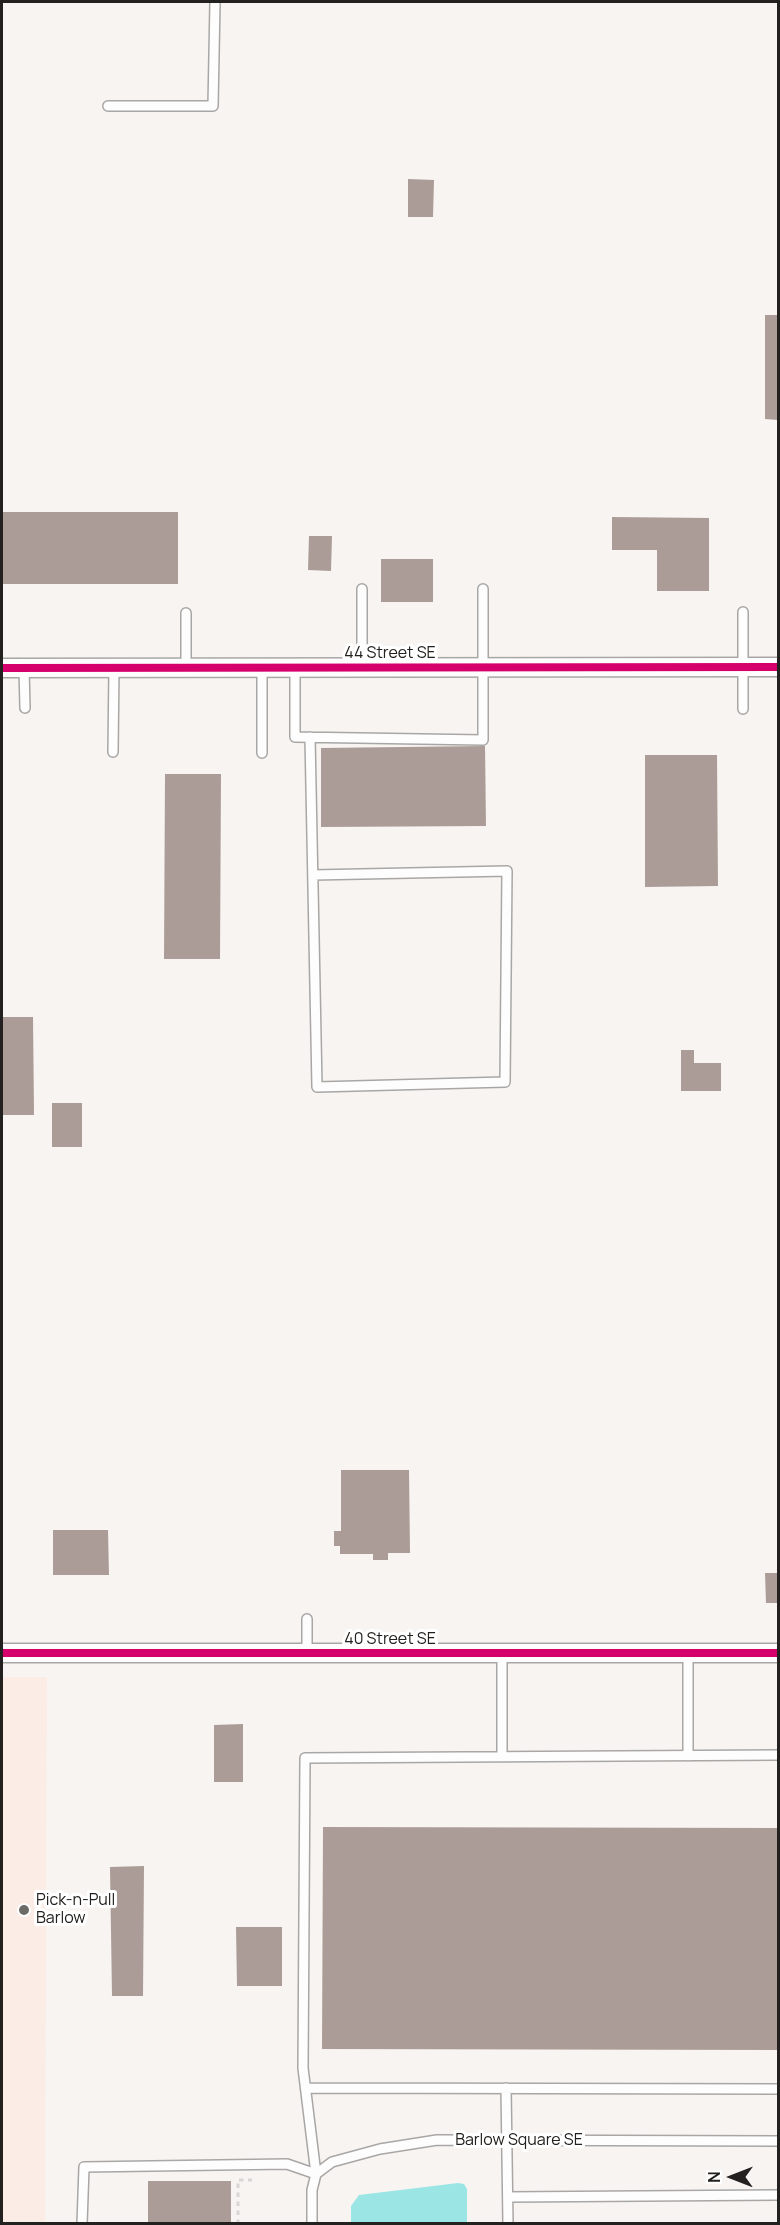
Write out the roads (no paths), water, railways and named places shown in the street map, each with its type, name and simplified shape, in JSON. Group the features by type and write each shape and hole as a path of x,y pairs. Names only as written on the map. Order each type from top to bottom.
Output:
{"street":[{"name":"44 Street SE","path":"2,668 778,667"},
{"name":"40 Street SE","path":"2,1653 778,1653"}],"lane":[{"path":"108,106 213,106 215,2"},
{"path":"362,589 362,667"},
{"path":"295,667 295,737 483,740 483,589"},
{"path":"743,612 743,709"},
{"path":"186,613 186,667"},
{"path":"113,752 114,667"},
{"path":"262,667 262,753"},
{"path":"24,668 25,708"},
{"path":"310,737 317,1087 505,1082 507,871 313,875"},
{"path":"307,1619 307,1653"},
{"path":"501,1653 501,1756"},
{"path":"687,1653 687,1756"},
{"path":"312,2223 312,2190 316,2175 303,2068 305,1758 778,1755"},
{"path":"306,2088 778,2089"},
{"path":"506,2088 508,2223"},
{"name":"Barlow Square SE","path":"316,2175 332,2162 380,2149 437,2140 778,2141"},
{"path":"82,2223 84,2167 287,2164 316,2175"},
{"path":"508,2197 778,2195"}],"water":[{"path":"464,2184 467,2189 467,2223 351,2223 351,2206 359,2195"}],"place":[{"name":"Pick-n-Pull Barlow","path":"24,1910"}]}
